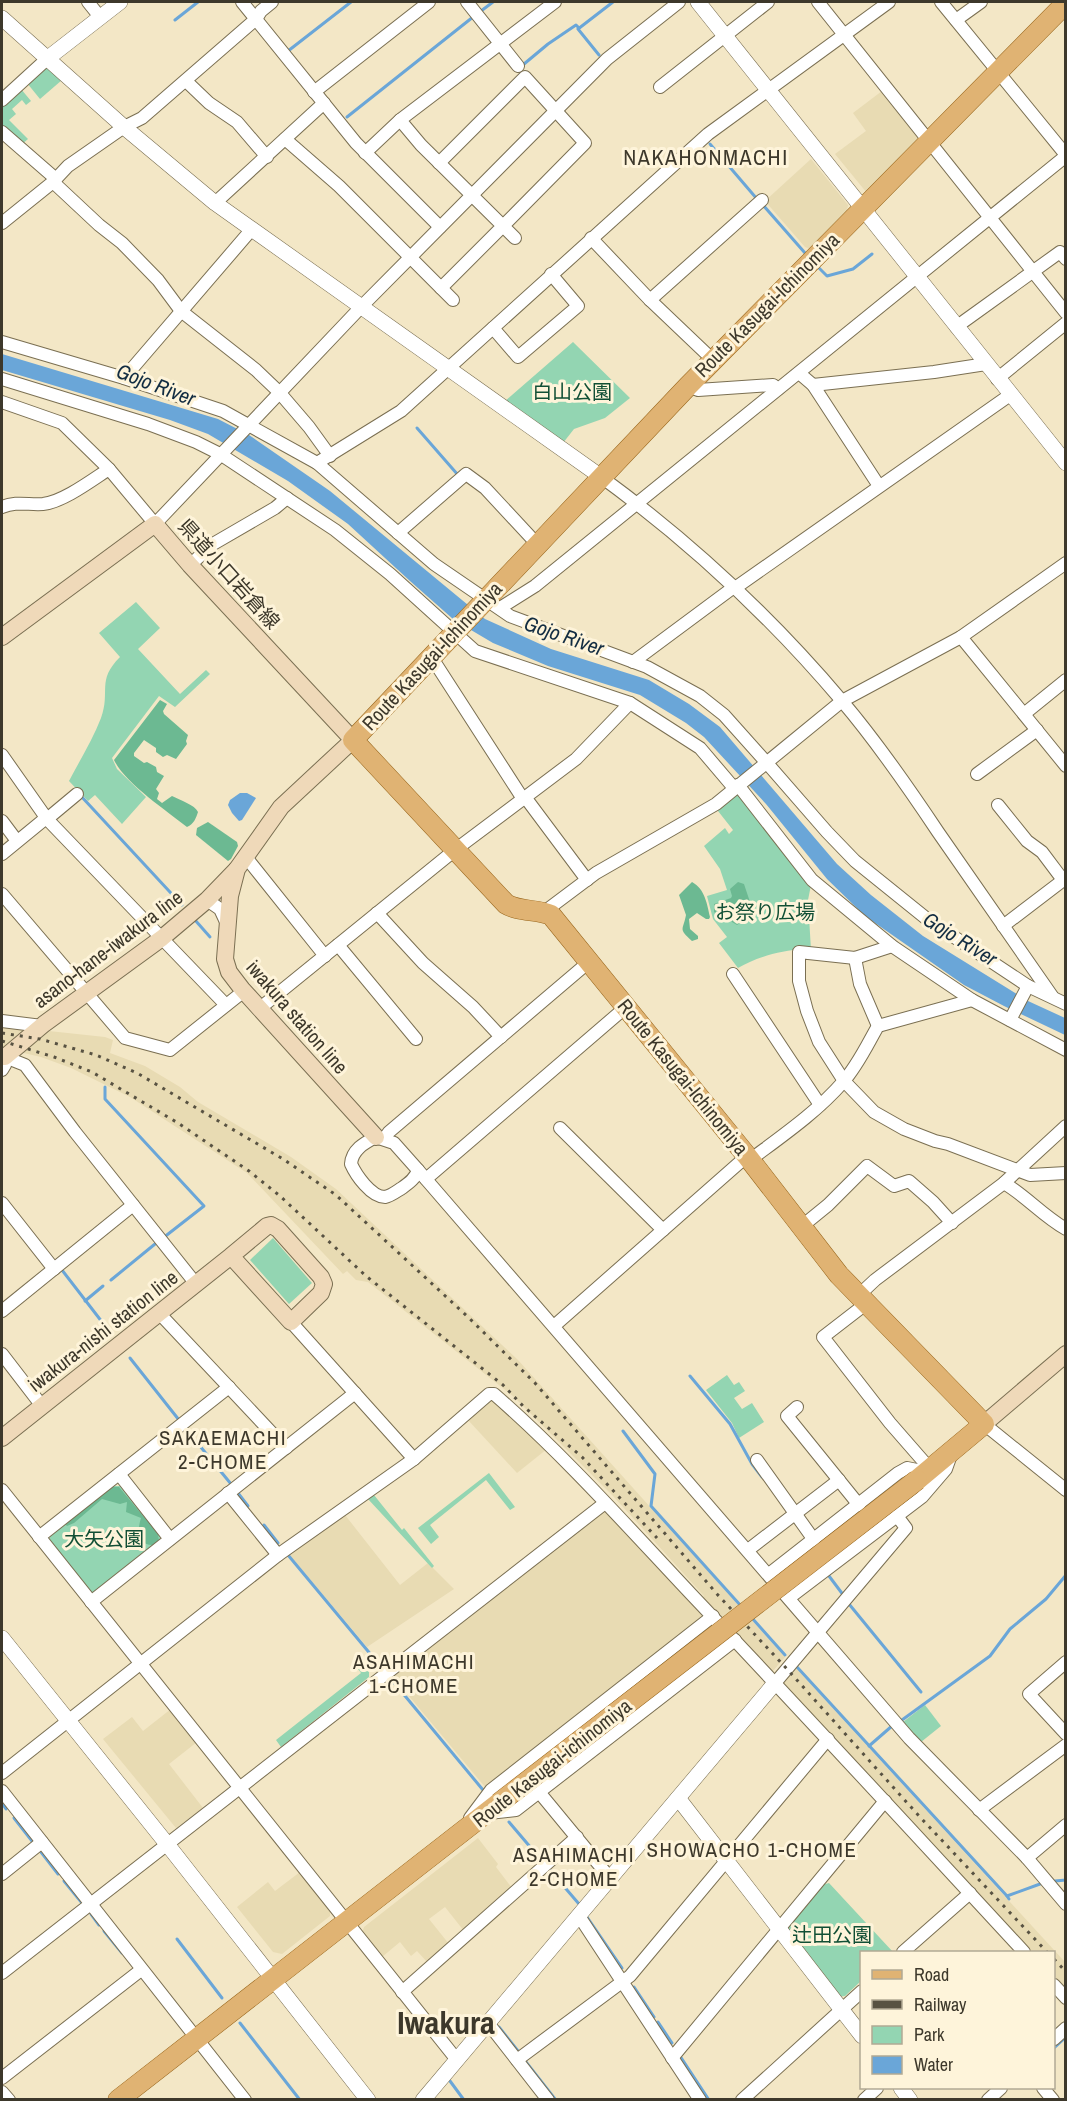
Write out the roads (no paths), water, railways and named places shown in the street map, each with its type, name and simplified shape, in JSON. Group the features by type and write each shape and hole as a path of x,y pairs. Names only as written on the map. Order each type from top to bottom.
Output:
{"main road":[{"name":"Route Kasugai-Ichinomiya","path":"984,1424 839,1275 749,1158 551,915 506,904 353,740 454,634 492,604 537,544 600,476 1065,3"},
{"name":"県道小口岩倉線","path":"2,637 155,524 190,565 353,740"},
{"name":"iwakura station line","path":"353,740 281,807 241,863 230,896 225,959 229,972 259,1009 380,1138"},
{"name":"asano-hane-iwakura line","path":"3,1061 42,1026 162,938 207,900 241,863"},
{"name":"iwakura-nishi station line","path":"2,1438 271,1225 278,1229 321,1277 324,1284 321,1293 291,1322"},
{"path":"231,1256 291,1322"},
{"path":"984,1424 1065,1354"},
{"name":"Route Kasugai-ichinomiya","path":"118,2100 925,1474 984,1424"}],"street":[{"path":"88,2 100,17"},
{"path":"2,100 48,58 120,2"},
{"path":"242,2 365,153 440,227"},
{"path":"2,222 14,215 68,166 124,127 142,118 256,19 261,10 272,2"},
{"path":"314,92 429,2"},
{"path":"467,2 518,66"},
{"path":"365,153 400,120 555,2"},
{"path":"2,402 62,423 109,469 155,524 362,306 607,59 679,2"},
{"path":"698,2 1065,463"},
{"path":"660,87 768,2"},
{"path":"818,2 1065,313"},
{"path":"317,463 401,411 708,134 890,2"},
{"path":"492,604 535,586 1065,155 941,2"},
{"path":"956,20 981,2"},
{"path":"2,18 124,127 215,203 636,502 734,587 781,633 842,701 885,754 1004,926 1061,1000"},
{"path":"439,163 525,78 585,143 441,288"},
{"path":"186,81 209,103 237,122 267,157"},
{"path":"215,203 324,103"},
{"path":"400,120 439,163 515,238"},
{"path":"2,132 99,225 122,243 158,280 181,311 256,370 279,392 330,456"},
{"path":"285,140 339,186 453,300"},
{"path":"650,300 762,200"},
{"path":"124,378 252,229"},
{"path":"591,238 650,300 713,360"},
{"path":"957,327 1060,252 1065,259"},
{"path":"493,328 518,357 578,306 551,274"},
{"path":"998,379 1065,324"},
{"path":"2,342 124,378 223,411 317,463 434,564 510,616 647,667 700,696 724,716 855,861 927,919 1029,986 1061,1000"},
{"path":"813,384 934,372 986,364"},
{"path":"799,372 813,384 879,486"},
{"path":"2,379 148,424 196,442 220,454 335,530 390,574 475,651 630,703 700,748 736,787 812,880 892,946 972,1000 1065,1050"},
{"path":"688,386 698,390 774,385 778,389"},
{"path":"633,663 734,587 1010,395"},
{"path":"2,507 12,503 44,504 109,469"},
{"path":"398,533 466,474 485,488 537,544"},
{"path":"190,565 213,544 275,508 287,498"},
{"path":"544,912 587,880 716,804 842,701 961,637 1065,563"},
{"path":"961,637 1065,766"},
{"path":"432,658 524,798 587,880"},
{"path":"1024,714 1065,680"},
{"path":"259,1009 455,850 576,759 630,703"},
{"path":"976,774 1037,730"},
{"path":"2,755 46,819 226,1005"},
{"path":"2,854 77,794"},
{"path":"998,805 1027,842 1042,852 1064,879 1004,926"},
{"path":"2,821 17,841"},
{"path":"241,863 325,956"},
{"path":"2,894 125,1038 170,1050 244,991"},
{"path":"207,900 219,909 227,924"},
{"path":"377,914 423,963 473,1007 501,1037"},
{"path":"338,945 416,1039"},
{"path":"892,946 855,958 799,952 799,981 807,1011 819,1042 844,1081 874,1112 899,1126 935,1141 1030,1175 1065,1173"},
{"path":"855,958 860,984 878,1026"},
{"path":"590,961 394,1127 380,1138 354,1152 350,1160 354,1170 373,1192 385,1197 392,1195 422,1174 627,1008"},
{"path":"733,974 820,1105"},
{"path":"1010,1020 1029,986"},
{"path":"554,1326 749,1158 820,1105 844,1081 878,1026 972,1000"},
{"path":"2,1021 42,1026"},
{"path":"3,1061 25,1065 196,1284"},
{"path":"925,1474 890,1423 823,1337 863,1299 875,1280 1004,1183 1065,1126"},
{"path":"560,1128 663,1230"},
{"path":"380,1138 393,1143 422,1174 909,1738 1027,1858 1065,1904"},
{"path":"801,1227 828,1205 867,1167 894,1186 909,1181 952,1223"},
{"path":"1004,1183 1065,1229"},
{"path":"2,1203 54,1269"},
{"path":"2,1311 133,1205"},
{"path":"159,1313 286,1448"},
{"path":"291,1322 414,1459"},
{"path":"2,1354 42,1406"},
{"path":"39,1537 229,1387"},
{"path":"91,1602 355,1393"},
{"path":"2,1773 278,1555 414,1459 489,1394 494,1394 532,1427 713,1616 1022,1951"},
{"path":"797,1407 788,1416 859,1505"},
{"path":"984,1424 1065,1490"},
{"path":"789,1598 928,1491 946,1469 952,1451"},
{"path":"757,1460 814,1540"},
{"path":"769,1574 907,1468 925,1474"},
{"path":"119,1474 170,1539"},
{"path":"748,1550 839,1480"},
{"path":"2,1490 457,2060"},
{"path":"228,1493 278,1555"},
{"path":"2,1973 605,1503"},
{"path":"423,2100 906,1528 897,1516"},
{"path":"454,1838 491,1790 713,1616"},
{"path":"2,1638 368,2100"},
{"path":"493,1808 516,1810 735,1640"},
{"path":"1065,1662 1029,1694 1065,1734"},
{"path":"517,2060 622,1983 828,1739"},
{"path":"979,1810 1065,1745"},
{"path":"2,1791 245,2100"},
{"path":"539,1792 610,1878"},
{"path":"678,1798 860,2036"},
{"path":"672,2058 885,1801"},
{"path":"1027,1858 1065,1825"},
{"path":"402,1992 577,1837"},
{"path":"2,1874 42,1842"},
{"path":"905,1951 970,1893"},
{"path":"579,1916 700,2100"},
{"path":"2,2078 141,1970"},
{"path":"742,2100 860,1992"},
{"path":"488,2023 548,2100"},
{"path":"864,2100 876,2089"},
{"path":"988,2100 1000,2089"},
{"path":"2,2092 9,2100"}],"water":[{"path":"2,354 218,419 249,435 330,491 485,619 551,649 649,680 689,704 720,727 837,864 871,895 923,936 1028,1001 1065,1018 1065,1035 964,985 865,916 827,879 766,804 704,737 686,723 640,695 548,666 493,643 471,630 453,619 348,524 288,481 208,434 170,420 2,370"},
{"path":"240,793 247,793 256,798 242,820 239,821 228,805 230,800"}],"waterway":[{"path":"175,20 198,2"},
{"path":"288,51 351,2"},
{"path":"481,11 493,2"},
{"path":"599,55 578,29 613,2"},
{"path":"347,117 473,17"},
{"path":"524,64 576,25 579,28"},
{"path":"710,144 757,199"},
{"path":"763,205 805,253"},
{"path":"819,268 827,276 853,269 872,254"},
{"path":"417,428 458,475"},
{"path":"80,795 182,905"},
{"path":"195,920 210,937"},
{"path":"105,1087 105,1099 204,1206 163,1238"},
{"path":"111,1280 155,1244"},
{"path":"62,1270 109,1331"},
{"path":"85,1301 103,1286"},
{"path":"130,1358 179,1420"},
{"path":"690,1376 730,1424 752,1464 762,1477"},
{"path":"186,1429 231,1484"},
{"path":"623,1431 655,1474 651,1506 741,1606"},
{"path":"238,1493 248,1506"},
{"path":"264,1525 278,1543"},
{"path":"288,1555 382,1668"},
{"path":"902,1720 990,1656 1010,1629 1046,1599 1066,1575"},
{"path":"829,1576 844,1596"},
{"path":"849,1604 921,1692"},
{"path":"752,1618 785,1655"},
{"path":"797,1667 1007,1896"},
{"path":"391,1679 483,1790"},
{"path":"869,1746 892,1726"},
{"path":"2,1803 6,1809"},
{"path":"14,1818 32,1841"},
{"path":"509,1822 543,1862"},
{"path":"41,1852 58,1874"},
{"path":"549,1869 579,1904"},
{"path":"1055,1881 1066,1880"},
{"path":"64,1881 82,1903"},
{"path":"1009,1899 1007,1896 1040,1884"},
{"path":"91,1914 99,1925"},
{"path":"587,1917 622,1968"},
{"path":"104,1931 122,1953"},
{"path":"177,1939 222,1998"},
{"path":"634,1987 654,2017"},
{"path":"658,2022 672,2043"},
{"path":"240,2023 300,2100"},
{"path":"499,2027 518,2051"},
{"path":"1055,2047 1066,2037"},
{"path":"680,2056 709,2100"},
{"path":"526,2062 555,2099"},
{"path":"450,2081 464,2100"}],"railway":[{"path":"2,1033 40,1039 96,1055 137,1073 283,1159 336,1195 468,1317 535,1383 717,1594 919,1816 1046,1951"},
{"path":"2,1041 54,1057 92,1072 178,1123 249,1171 280,1196 366,1276 503,1385 523,1406 582,1457 657,1538"},
{"path":"1055,1960 1066,1972"}],"district":[{"name":"NAKAHONMACHI","path":"706,157"},
{"name":"SAKAEMACHI 2-CHOME","path":"223,1450"},
{"name":"ASAHIMACHI 1-CHOME","path":"414,1674"},
{"name":"SHOWACHO 1-CHOME","path":"752,1850"},
{"name":"ASAHIMACHI 2-CHOME","path":"574,1867"},
{"name":"Iwakura","path":"446,2023"}],"water label":[{"name":"Gojo River","path":"156,385"},
{"name":"Gojo River","path":"564,636"},
{"name":"Gojo River","path":"960,939"}],"park label":[{"name":"白山公園","path":"572,392"},
{"name":"お祭り広場","path":"765,912"},
{"name":"大矢公園","path":"104,1539"},
{"name":"辻田公園","path":"832,1935"}]}
